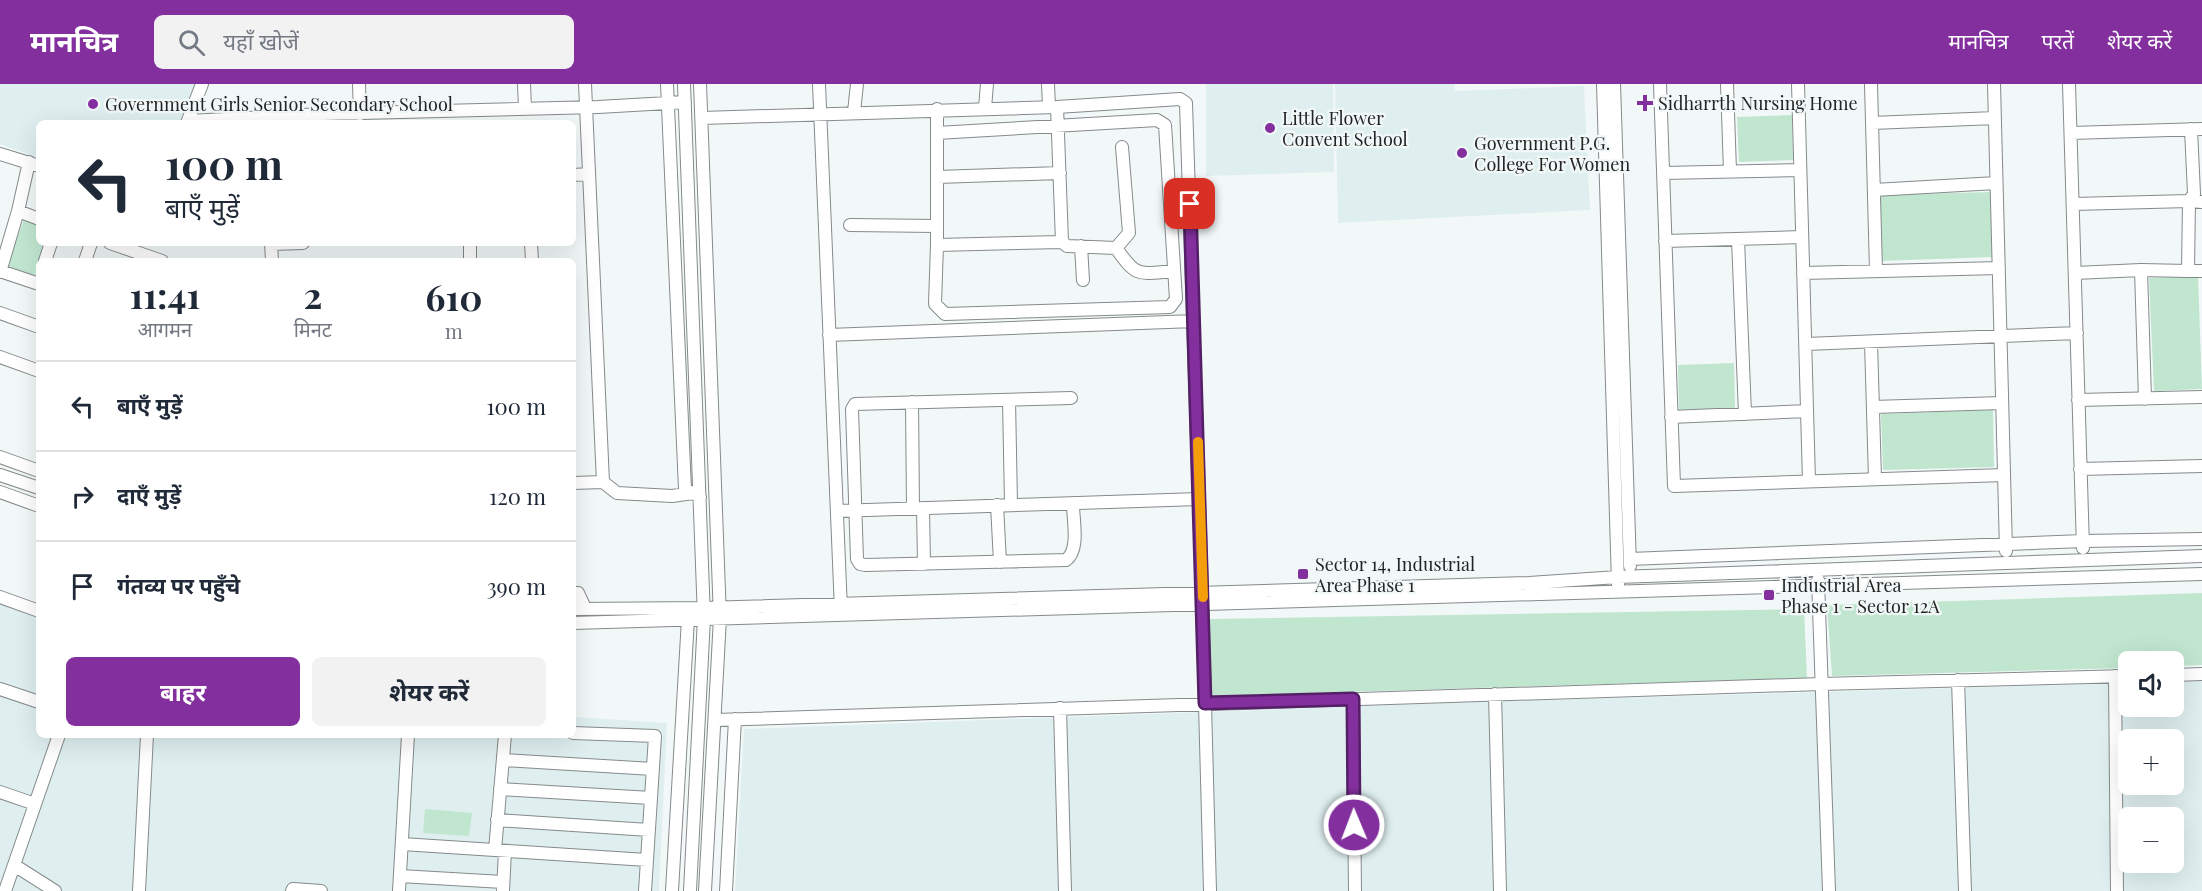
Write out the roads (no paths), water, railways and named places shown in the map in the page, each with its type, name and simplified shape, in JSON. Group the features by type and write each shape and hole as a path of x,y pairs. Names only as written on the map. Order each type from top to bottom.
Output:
{"street":[{"path":"188,120 202,84"},
{"path":"359,84 360,114"},
{"path":"524,84 525,109"},
{"path":"585,84 603,482"},
{"path":"667,84 685,489 696,495"},
{"path":"684,84 696,495 704,613 690,891"},
{"path":"700,84 720,613 705,891"},
{"path":"819,84 841,609"},
{"path":"854,112 856,84"},
{"path":"985,108 987,84"},
{"path":"1048,84 1058,127 1062,242"},
{"path":"1604,84 1625,592"},
{"path":"1614,84 1630,559 1624,577"},
{"path":"1660,84 1674,486 2004,475"},
{"path":"1727,84 1730,171"},
{"path":"1798,84 1809,481"},
{"path":"1871,84 1876,271"},
{"path":"1994,84 2006,563"},
{"path":"2069,84 2084,577"},
{"path":"267,120 322,119 360,114 668,104 685,107 702,114 1053,107 1180,99 1186,103 1200,499 1210,891"},
{"path":"937,110 935,304 945,314 1170,307 1176,299 1166,125 1156,120 937,132"},
{"path":"1872,123 1995,118"},
{"path":"2071,133 2196,129 2194,194 2189,201 2188,271"},
{"path":"1116,248 1129,233 1122,147"},
{"path":"0,154 34,164 0,271 36,281"},
{"path":"1663,173 1800,170"},
{"path":"937,177 1060,173"},
{"path":"576,175 589,174"},
{"path":"1874,190 1996,183"},
{"path":"2073,204 2202,202"},
{"path":"18,211 36,218"},
{"path":"850,225 937,226"},
{"path":"1665,241 1802,237"},
{"path":"1738,239 1745,414"},
{"path":"937,245 1062,242 1067,246 1116,248 1135,272 1141,274 1174,271"},
{"path":"120,246 155,258"},
{"path":"1081,246 1083,280"},
{"path":"1803,273 1999,268"},
{"path":"2075,273 2141,270 2202,271"},
{"path":"2141,270 2145,399"},
{"path":"0,313 36,326"},
{"path":"829,335 1194,321"},
{"path":"1806,344 2077,333"},
{"path":"1871,342 1875,479"},
{"path":"0,357 36,370"},
{"path":"2078,400 2202,397"},
{"path":"1071,398 855,404 852,409 858,560 860,564 924,564 1066,560 1074,550 1073,505"},
{"path":"1009,400 1011,504"},
{"path":"912,402 918,508 924,564"},
{"path":"1873,407 2002,403"},
{"path":"1671,417 1807,411"},
{"path":"0,457 36,470"},
{"path":"2080,470 2202,466"},
{"path":"0,475 36,487"},
{"path":"576,483 603,482 617,493 696,495"},
{"path":"0,492 36,505"},
{"path":"837,511 1011,504 1073,505 1200,499"},
{"path":"996,505 1000,561"},
{"path":"1630,559 2083,541 2202,539"},
{"path":"576,593 578,593 579,608 720,613 1203,598 1624,577 2202,556"},
{"path":"1817,570 1829,891"},
{"path":"1203,598 1625,592 2202,574"},
{"path":"0,597 36,610"},
{"path":"576,623 688,619 704,613"},
{"path":"672,891 688,619"},
{"path":"2184,675 2202,674"},
{"path":"716,720 2115,676 2117,891"},
{"path":"1958,680 1965,891"},
{"path":"0,689 36,701"},
{"path":"1495,694 1500,891"},
{"path":"1353,699 1355,891"},
{"path":"1060,708 1065,891"},
{"path":"726,891 735,719"},
{"path":"576,733 655,736 645,891"},
{"path":"5,891 58,738"},
{"path":"139,891 147,738"},
{"path":"399,891 408,738"},
{"path":"400,876 503,887 497,820 505,738"},
{"path":"503,760 653,769"},
{"path":"500,789 651,798"},
{"path":"0,792 35,804"},
{"path":"497,820 649,830"},
{"path":"402,844 647,860"},
{"path":"14,865 55,891"},
{"path":"292,891 293,889 321,891"}],"place":[{"name":"Sidharrth Nursing Home","path":"1645,103"},
{"name":"Government Girls Senior Secondary School","path":"93,104"},
{"name":"Little Flower Convent School","path":"1270,128"},
{"name":"Government P.G. College For Women","path":"1462,153"},
{"name":"Sector 14, Industrial Area Phase 1","path":"1303,574"},
{"name":"Industrial Area Phase 1 - Sector 12A","path":"1769,595"}]}
